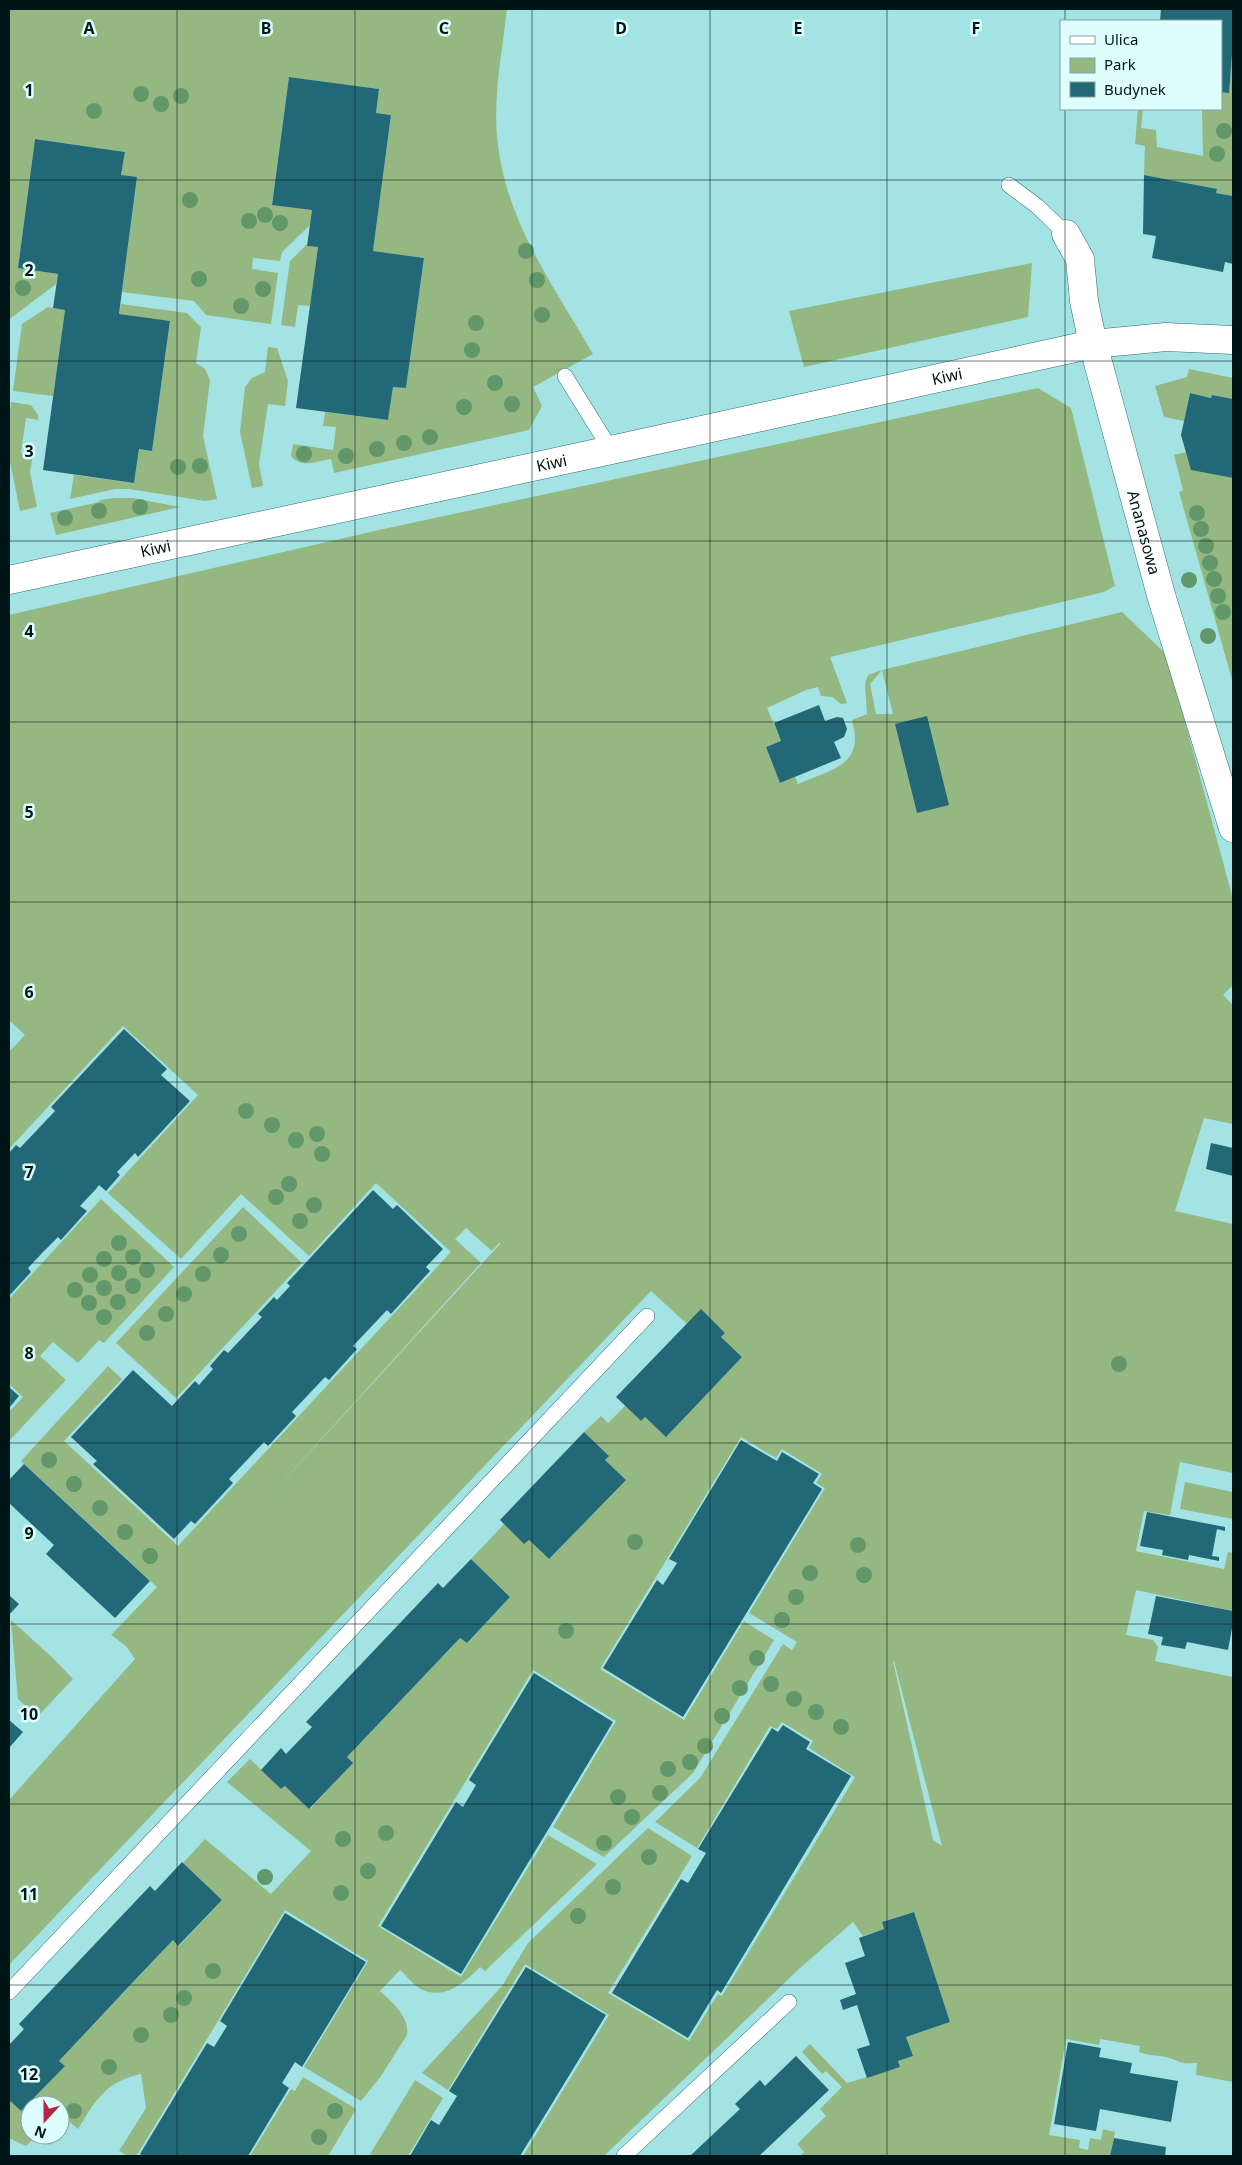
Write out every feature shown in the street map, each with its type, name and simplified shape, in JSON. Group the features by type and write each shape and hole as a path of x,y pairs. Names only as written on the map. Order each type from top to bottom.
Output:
{"street":[{"name":"Ananasowa","path":"1066,234 1080,259 1084,301 1093,344 1161,595 1233,828"},
{"name":"Kiwi","path":"9,580 1093,344 1166,337 1233,340"}],"lane":[{"path":"1009,185 1037,206 1066,234"},
{"path":"565,376 611,450"},
{"path":"9,1992 647,1316"},
{"path":"624,2156 789,2002"}],"green space":[{"path":"9,9 507,9 498,77 496,111 496,128 503,174 511,201 535,254 593,354 533,387 542,406 529,430 334,473 331,459 310,463 295,460 291,456 293,444 333,450 336,427 323,426 325,412 388,420 393,387 406,388 424,258 373,251 391,115 376,113 379,89 289,77 272,204 312,210 310,225 282,252 280,261 253,258 252,269 278,273 271,324 206,315 194,301 122,292 137,178 121,175 125,152 35,139 18,268 58,274 56,284 9,318"},
{"path":"1233,42 1233,196 1216,193 1216,189 1144,175 1145,146 1135,144 1138,110 1143,110 1141,128 1156,130 1157,147 1203,156 1202,110 1222,110 1222,92 1229,92"},
{"path":"307,244 308,246 318,247 310,306 298,305 295,327 281,325 290,261"},
{"path":"1032,263 1028,317 804,367 789,311"},
{"path":"121,304 187,313 201,327 196,363 205,369 210,380 203,436 217,499 205,501 129,489 115,489 70,499 74,475 134,483 139,449 152,451 170,322 119,314"},
{"path":"48,307 65,310 53,396 13,391 22,324"},
{"path":"268,347 277,348 288,381 285,406 268,404 259,464 263,486 252,488 240,432 245,387 252,378 265,372"},
{"path":"1189,369 1233,378 1233,399 1212,395 1211,398 1190,393 1184,421 1164,417 1155,386 1187,377"},
{"path":"1038,388 1071,408 1115,586 1104,592 830,657 847,703 841,704 832,697 821,696 818,687 806,690 767,708 781,741 766,747 780,783 795,777 798,784 843,764 850,757 854,747 855,735 852,720 867,714 865,684 868,675 882,670 1122,612 1167,655 1233,899 1233,985 1223,995 1233,1005 1233,1124 1204,1118 1175,1211 1233,1224 1233,1473 1180,1462 1170,1515 1144,1511 1136,1551 1224,1569 1228,1552 1233,1553 1233,1611 1136,1590 1126,1635 1153,1640 1158,1647 1155,1661 1233,1677 1233,2082 1196,2075 1197,2063 1184,2063 1166,2057 1142,2053 1139,2052 1140,2046 1100,2039 1099,2045 1066,2039 1049,2135 1080,2140 1079,2148 1088,2150 1090,2138 1101,2140 1103,2129 1115,2132 1110,2156 800,2156 804,2152 797,2144 826,2116 820,2109 842,2087 826,2071 822,2074 802,2052 810,2044 847,2083 900,2067 898,2061 912,2056 906,2037 950,2022 913,1912 882,1922 884,1929 863,1936 853,1922 800,1968 604,2156 523,2156 609,2015 525,1964 448,2090 422,2073 502,1986 528,1943 648,1828 692,1856 608,1993 689,2041 718,1994 722,1996 855,1777 809,1748 813,1741 782,1722 777,1729 770,1726 697,1848 655,1822 700,1778 783,1644 792,1650 797,1642 749,1613 825,1488 816,1483 822,1474 782,1449 776,1458 741,1437 600,1669 684,1720 744,1621 774,1640 693,1773 604,1857 553,1827 616,1721 533,1670 378,1926 461,1977 548,1835 597,1864 485,1971 480,1967 454,1988 438,1993 421,1989 412,1983 400,1970 380,1991 395,2005 403,2016 406,2022 407,2035 381,2076 361,2101 304,2067 368,1961 285,1910 138,2156 128,2156 119,2151 146,2108 141,2074 129,2077 110,2087 96,2101 78,2129 70,2122 70,2095 36,2095 64,2066 59,2061 173,1940 179,1946 222,1900 183,1863 205,1839 271,1894 311,1851 227,1782 250,1759 281,1789 285,1786 310,1809 352,1763 347,1757 460,1638 467,1643 510,1597 471,1559 504,1524 524,1543 529,1540 549,1559 625,1480 605,1460 608,1455 584,1432 601,1416 608,1423 625,1406 641,1421 645,1417 666,1436 742,1357 721,1337 725,1333 701,1310 687,1324 651,1291 9,1965 9,1800 135,1659 126,1646 111,1635 157,1587 21,1461 108,1366 122,1379 64,1441 178,1546 451,1252 376,1183 309,1256 241,1194 181,1259 108,1193 198,1095 123,1026 9,1149 9,1052 25,1035 9,1020 9,615 379,530","holes":["882,670 893,714 876,714 870,684","466,1228 492,1251 500,1242 500,1244 246,1522 481,1263 455,1239","894,1661 942,1846 933,1840"]},
{"path":"11,402 31,405 38,415 38,420 26,418 21,453 33,455 30,472 37,507 20,511 9,457"},
{"path":"1186,452 1192,470 1233,478 1233,683 1179,492 1183,490 1174,455"},
{"path":"114,498 133,498 180,507 56,535 50,513"},
{"path":"101,1199 174,1267 104,1343 99,1340 78,1363 53,1342 40,1356 66,1380 9,1441 9,1412 23,1397 9,1384 9,1299"},
{"path":"243,1207 302,1263 176,1398 116,1343"},
{"path":"1185,1482 1233,1492 1233,1519 1180,1509"},
{"path":"11,1620 73,1679 37,1717 18,1699"},
{"path":"303,2077 356,2109 328,2156 250,2156 291,2089 295,2091"},
{"path":"415,2080 443,2098 408,2156 369,2156"},
{"path":"9,2100 20,2110 20,2143 9,2138"}],"building":[{"path":"1161,9 1233,9 1233,42 1229,93 1222,92 1222,20 1160,20"},
{"path":"289,77 379,89 376,113 391,115 373,251 424,258 406,388 393,387 388,420 296,408 318,247 307,246 312,210 272,205"},
{"path":"35,139 125,152 121,175 137,177 119,314 170,321 152,451 139,449 134,483 43,470 65,310 53,308 58,274 18,268"},
{"path":"1144,175 1217,189 1216,193 1233,196 1233,264 1225,262 1223,272 1152,258 1156,236 1143,234"},
{"path":"1190,393 1211,398 1212,395 1233,399 1233,478 1191,470 1181,435"},
{"path":"819,705 825,721 837,717 843,718 847,729 844,737 834,742 841,758 780,783 766,747 781,741 774,723"},
{"path":"927,716 949,805 917,813 895,724"},
{"path":"124,1029 167,1069 161,1075 190,1101 138,1157 135,1153 117,1172 120,1175 106,1191 99,1185 80,1206 87,1211 61,1240 58,1237 28,1268 31,1272 9,1296 9,1153 16,1145 20,1148 55,1111 51,1107"},
{"path":"1211,1143 1233,1148 1233,1176 1206,1169"},
{"path":"373,1190 393,1209 397,1205 443,1249 426,1267 430,1271 391,1314 387,1310 353,1346 357,1349 329,1380 325,1377 292,1412 296,1416 268,1446 264,1442 229,1479 233,1483 195,1524 191,1521 174,1539 93,1464 97,1461 71,1437 133,1370 172,1406 195,1381 199,1385 213,1369 210,1366 224,1350 228,1353 262,1317 258,1314 274,1297 277,1300 290,1286 287,1283"},
{"path":"701,1309 725,1333 721,1337 742,1357 666,1437 645,1417 641,1421 616,1397"},
{"path":"9,1387 19,1396 9,1408"},
{"path":"584,1432 609,1456 605,1460 626,1480 549,1559 529,1540 524,1544 500,1520"},
{"path":"741,1440 777,1461 782,1452 819,1474 813,1483 822,1489 683,1717 603,1668 657,1580 663,1585 677,1563 669,1559"},
{"path":"24,1464 150,1581 115,1618 46,1554 54,1545 9,1503 9,1480"},
{"path":"1147,1512 1225,1527 1225,1531 1217,1529 1212,1556 1219,1557 1219,1561 1189,1555 1188,1560 1162,1555 1163,1550 1140,1546"},
{"path":"471,1559 510,1597 467,1643 460,1638 347,1757 353,1763 309,1809 285,1786 281,1789 261,1770 281,1748 286,1754 312,1727 306,1722 438,1583 443,1588"},
{"path":"9,1595 19,1604 9,1615"},
{"path":"1156,1596 1233,1611 1233,1623 1228,1650 1187,1642 1185,1649 1161,1645 1163,1637 1148,1634"},
{"path":"534,1673 613,1722 461,1974 381,1926 456,1802 463,1807 476,1785 469,1780"},
{"path":"9,1720 23,1732 9,1748"},
{"path":"783,1725 810,1742 806,1749 851,1776 721,1993 717,1990 688,2038 612,1993 681,1879 688,1883 706,1853 698,1849 772,1728 778,1732"},
{"path":"182,1862 222,1900 178,1946 173,1940 59,2061 65,2066 37,2095 20,2095 20,2110 9,2100 9,2045 24,2029 19,2024 150,1886 155,1891"},
{"path":"914,1912 950,2022 906,2037 913,2056 898,2061 900,2067 867,2078 857,2049 870,2045 857,2005 843,2010 840,2000 856,1994 845,1963 865,1956 859,1938 884,1929 882,1922"},
{"path":"285,1913 366,1962 302,2067 295,2062 282,2083 289,2088 248,2156 143,2156 140,2154 207,2043 214,2047 227,2026 220,2021"},
{"path":"526,1967 606,2015 520,2156 410,2156 431,2120 439,2125 454,2101 457,2096 449,2091"},
{"path":"1068,2042 1101,2048 1099,2057 1132,2063 1130,2073 1178,2081 1171,2122 1100,2109 1096,2131 1054,2124"},
{"path":"796,2056 829,2090 759,2156 690,2156 740,2109 735,2104 760,2080 765,2086"},
{"path":"1114,2138 1166,2147 1165,2156 1110,2156"}]}
